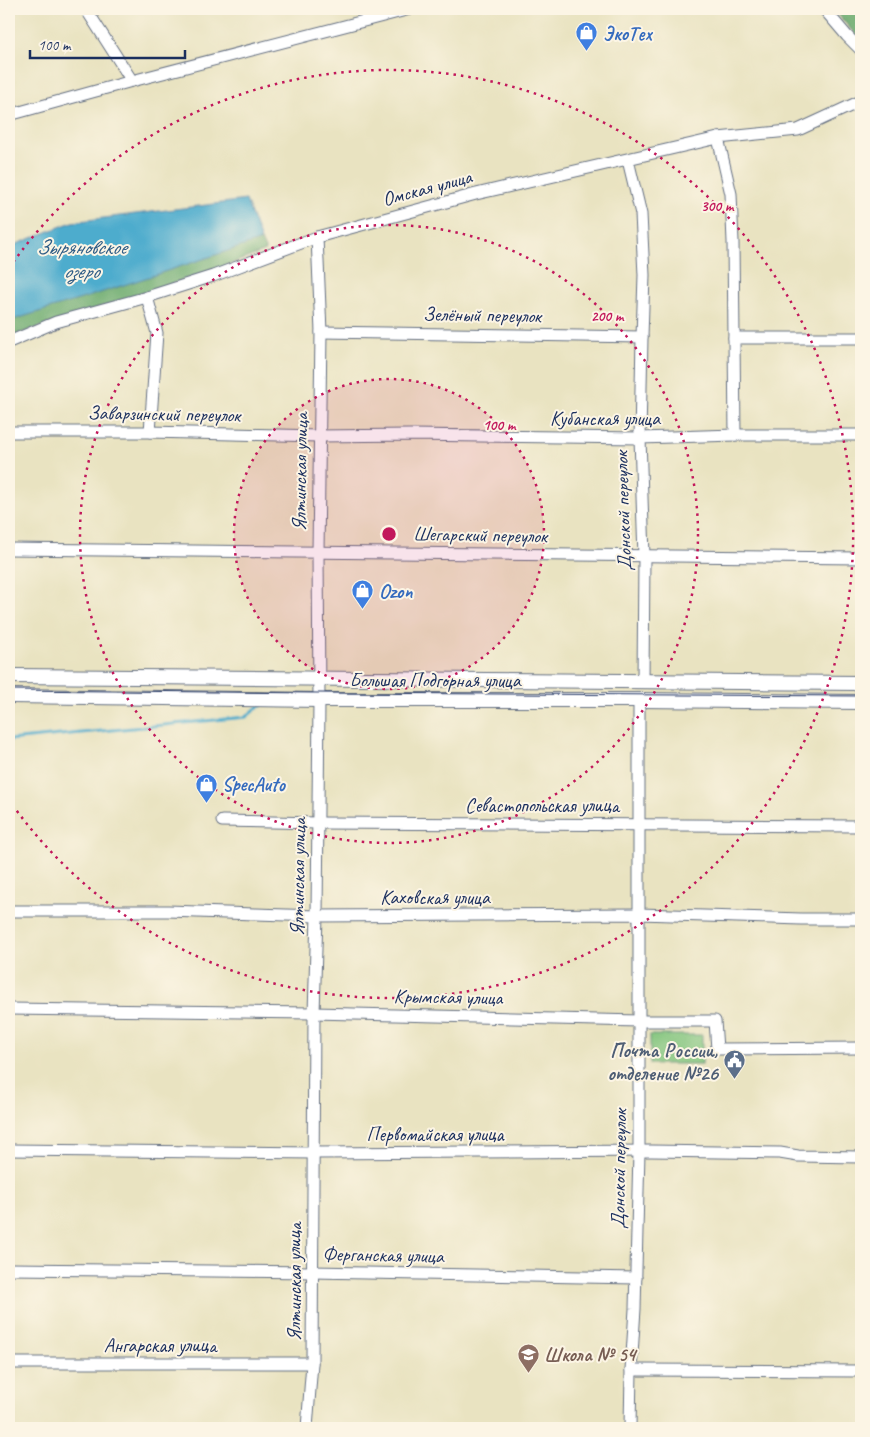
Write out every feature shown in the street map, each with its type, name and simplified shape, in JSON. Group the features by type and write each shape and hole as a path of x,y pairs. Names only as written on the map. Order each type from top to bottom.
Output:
{"main road":[{"name":"Большая Подгорная улица","path":"9,676 861,684"},
{"name":"Большая Подгорная улица","path":"9,696 319,700 861,702"}],"street":[{"path":"86,9 132,81"},
{"path":"9,115 410,9"},
{"path":"824,9 861,50"},
{"name":"Омская улица","path":"9,342 56,322 213,276 317,237 476,194 718,138 798,130 861,101"},
{"path":"718,138 731,194 735,435"},
{"name":"Донской переулок","path":"628,160 641,214 644,275 640,438 644,556 643,682"},
{"name":"Ялтинская улица","path":"308,1428 312,1363 314,1012 320,678 318,552 321,332 317,237"},
{"path":"146,296 158,333 150,432"},
{"name":"Зелёный переулок","path":"321,332 642,336"},
{"path":"734,338 861,338"},
{"name":"Заварзинский переулок","path":"9,432 150,432 319,436"},
{"name":"Кубанская улица","path":"319,436 411,435 640,438 735,435 861,435"},
{"name":"Шегарский переулок","path":"9,549 861,558"},
{"name":"Донской переулок","path":"630,1428 639,1152 639,700"},
{"name":"Севастопольская улица","path":"222,822 861,826"},
{"name":"Каховская улица","path":"9,911 168,910 317,916 639,914 861,919"},
{"name":"Крымская улица","path":"9,1009 314,1012 639,1021 715,1021 717,1049 861,1048"},
{"name":"Первомайская улица","path":"9,1150 314,1153 780,1153 798,1156 861,1158"},
{"name":"Ферганская улица","path":"9,1269 636,1278"},
{"name":"Ангарская улица","path":"9,1363 312,1363"},
{"path":"631,1370 861,1371"}],"green space":[{"path":"833,9 861,9 861,41"},
{"path":"261,240 266,251 211,271 9,337 9,321"},
{"path":"650,1035 702,1035 702,1064 650,1064"}],"water":[{"name":"Зыряновское озеро","path":"246,200 261,240 9,321 9,247 72,222"}],"waterway":[{"path":"9,740 246,717 261,706"}],"tram line":[{"path":"9,690 861,696"}],"place":[{"name":"ЭкоТех","path":"587,52"},
{"name":"Ozon","path":"363,610"},
{"name":"SpecAuto","path":"206,803"},
{"name":"Почта России, отделение №26","path":"734,1080"},
{"name":"Школа № 54","path":"528,1373"}]}
